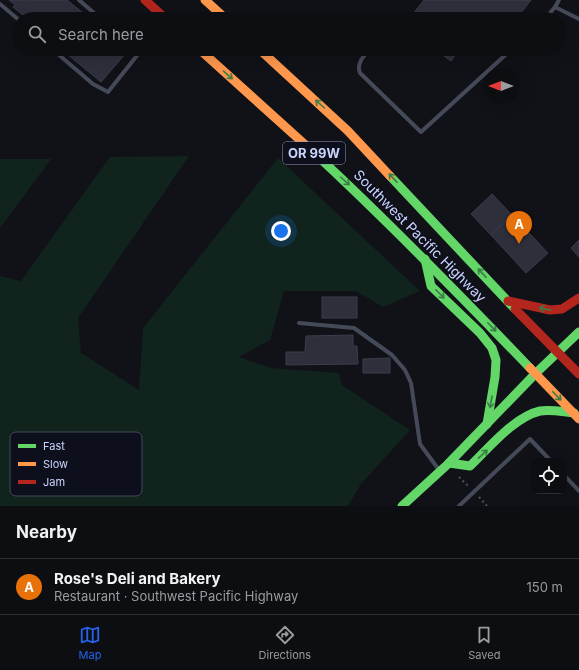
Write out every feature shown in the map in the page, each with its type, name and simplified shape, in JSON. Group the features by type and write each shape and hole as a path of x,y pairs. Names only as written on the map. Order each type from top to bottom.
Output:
{"main road":[{"path":"145,0 158,12"},
{"path":"205,0 218,12"},
{"name":"Southwest Pacific Highway","path":"207,56 358,193 425,259 576,416"},
{"name":"Southwest Pacific Highway","path":"267,56 348,131 579,374"},
{"path":"425,259 431,286 480,333 492,348 496,360 495,377 487,424"},
{"path":"508,301 550,310 562,309 579,298"},
{"path":"402,506 440,472 536,373 579,332"},
{"path":"448,464 470,466 516,423 534,412 542,410 576,416"}],"lane":[{"path":"79,0 93,12"},
{"path":"551,12 559,0"},
{"path":"0,4 12,14"},
{"path":"555,7 565,12"},
{"path":"567,13 579,19"},
{"path":"60,56 92,84 108,92 136,56"},
{"path":"365,56 358,68 360,73 421,132 504,56"},
{"path":"299,323 354,328 392,355 405,370 411,384 420,444 440,472"},
{"path":"459,506 530,439 548,458"},
{"path":"567,478 579,491"}],"path":[{"path":"448,464 487,506"}],"green space":[{"path":"189,156 78,318 81,353 139,390 143,328 278,158 420,291 383,307 356,291 284,291 270,340 239,357 271,368 339,373 342,385 410,430 361,484 348,506 0,506 0,276 21,281 110,157"},
{"path":"0,159 51,159 0,228"}],"building":[{"path":"9,0 67,0 82,12 19,12 13,7 15,5"},
{"path":"424,0 531,0 522,12 415,12"},
{"path":"69,56 123,56 101,82"},
{"path":"444,56 454,56 451,61"},
{"path":"492,194 512,215 491,235 471,214"},
{"path":"512,215 548,253 526,273 491,235"},
{"path":"579,240 579,257 571,248"},
{"path":"322,297 357,297 357,318 322,318"},
{"path":"353,335 353,346 357,346 358,364 286,365 286,352 305,352 306,336"},
{"path":"390,358 390,373 363,373 363,359"}],"traffic: fast":[{"path":"311,150 367,203 530,368"},
{"path":"390,176 515,309"},
{"path":"425,259 431,286 480,333 492,348 496,360 495,377 487,424"},
{"path":"536,373 579,332"},
{"path":"402,506 448,464 536,373"},
{"path":"449,463 470,466 511,426 530,414 548,410 574,413"}],"traffic: slow":[{"path":"205,0 218,12"},
{"path":"207,56 311,150"},
{"path":"267,56 348,131 390,176"},
{"path":"530,368 579,419"}],"traffic: jam":[{"path":"145,0 158,12"},
{"path":"508,301 550,310 562,309 579,298"},
{"path":"515,309 579,374"}],"place":[{"name":"Rose's Deli and Bakery","path":"519,244"}]}
